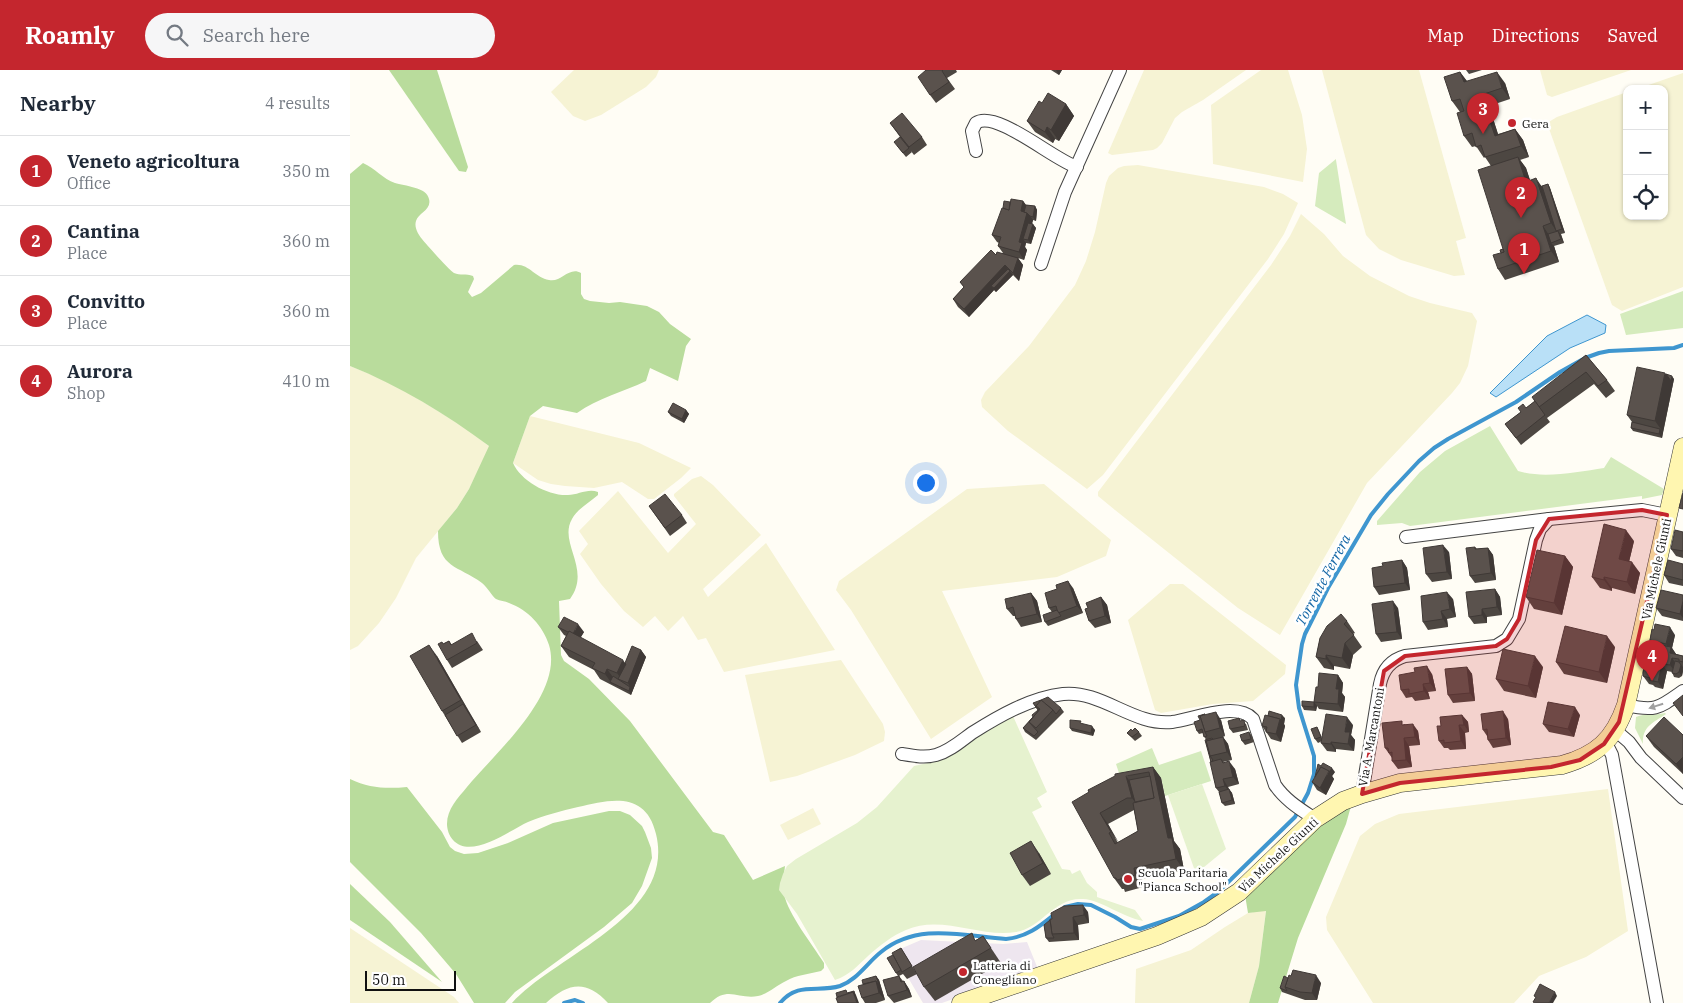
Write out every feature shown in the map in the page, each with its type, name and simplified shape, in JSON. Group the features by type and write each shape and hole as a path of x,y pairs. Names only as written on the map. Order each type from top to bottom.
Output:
{"street":[{"path":"1041,264 1065,192 1120,70"},
{"path":"976,151 972,138 973,127 983,120 1008,128 1029,138 1068,165 1077,166"},
{"name":"Via Michele Giunti","path":"961,1003 1157,936 1201,917 1239,892 1306,813 1400,783 1562,765 1580,760 1604,744 1615,730 1626,705 1683,447"},
{"path":"1406,537 1548,519 1642,510 1667,515"},
{"name":"Via A. Marcantoni","path":"1362,794 1380,684 1384,671 1394,661 1406,656 1496,646 1507,639 1519,619 1536,540 1540,529 1548,519"},
{"path":"1626,705 1653,709 1665,704 1683,691"},
{"path":"902,754 923,756 941,753 978,729 1015,709 1063,694 1092,698 1138,717 1157,721 1172,722 1218,713 1239,712 1249,715 1253,719 1276,785 1287,800 1306,813"},
{"path":"1615,730 1683,798"},
{"path":"1604,744 1641,758"},
{"path":"1604,744 1612,755 1657,1003"}],"highlighted area":[{"path":"1642,510 1667,515 1619,722 1604,744 1580,760 1551,767 1400,783 1362,794 1384,671 1405,656 1496,646 1507,639 1519,619 1536,540 1549,519"}],"shaded area":[{"path":"574,70 659,70 656,77 646,87 601,115 585,121 573,116 551,92"},
{"path":"1144,70 1246,70 1175,118 1162,143 1157,148 1112,155 1108,153"},
{"path":"1261,70 1288,70 1302,115 1307,149 1303,182 1213,164 1211,105"},
{"path":"1322,70 1419,70 1466,238 1456,241 1465,275 1454,276 1401,260 1379,249 1366,235"},
{"path":"1540,70 1631,70 1552,97 1547,95"},
{"path":"1683,73 1683,287 1622,311 1612,305 1547,123 1557,117 1623,93 1623,220 1668,220 1668,85 1648,85"},
{"path":"1138,165 1264,187 1283,194 1298,203 1284,234 1268,259 1103,475 1087,489 1008,431 982,407 981,400 985,392 1029,346 1075,285 1086,261 1109,176 1118,168"},
{"path":"1301,214 1324,234 1343,256 1370,276 1409,296 1472,313 1477,321 1468,366 1460,383 1367,483 1280,635 1238,608 1098,496 1098,492 1271,265 1290,236"},
{"path":"350,366 412,395 467,429 490,447 469,489 457,508 416,558 396,598 379,623 358,646 350,650"},
{"path":"530,416 639,443 691,468 654,499 648,499 622,482 594,488 551,484 538,480 513,463"},
{"path":"701,476 713,485 761,535 703,589 708,597 766,543 835,650 724,672 706,638 698,640 683,616 668,631 655,616 643,627 624,611 601,584 580,554 588,544 579,531 618,491 668,553 696,524 674,494 692,479"},
{"path":"1044,484 1111,540 1106,556 1057,577 942,591 992,697 931,739 851,610 836,590 839,581 967,489"},
{"path":"1170,584 1183,584 1286,665 1285,674 1253,701 1213,704 1161,713 1155,710 1128,620"},
{"path":"841,660 883,724 885,732 884,741 855,755 797,776 770,782 745,675"},
{"path":"1608,789 1628,931 1586,957 1539,976 1514,1003 1373,1003 1327,930 1326,917 1360,836 1375,824 1399,814"},
{"path":"813,808 821,824 788,840 780,825"},
{"path":"1266,910 1259,966 1249,1003 1135,1003 1136,969 1191,950 1248,913"},
{"path":"350,928 454,997 459,1003 350,1003"},
{"path":"921,940 1003,944 1027,942 1038,969 942,1003 923,1003 893,952"}],"green space":[{"path":"389,70 437,70 468,167 466,172 459,171"},
{"path":"1336,159 1346,224 1315,206 1319,173"},
{"path":"363,163 395,183 420,189 427,195 429,206 417,218 416,223 419,235 451,271 456,274 473,276 474,279 468,292 472,297 481,293 514,265 524,266 540,277 549,280 577,271 581,273 581,294 584,299 647,306 659,312 670,324 691,339 686,346 678,381 650,368 646,381 602,399 577,413 543,406 530,416 513,463 522,476 536,486 552,493 572,495 590,491 598,492 598,495 574,515 569,528 569,537 578,577 576,588 570,599 559,601 561,655 564,661 589,679 630,721 713,832 724,835 753,880 785,866 783,887 786,902 795,920 824,963 824,968 821,971 790,979 762,995 751,997 728,994 716,998 710,1003 608,1003 592,990 577,986 562,991 546,1003 512,1003 532,985 608,931 631,911 648,888 657,863 656,834 651,820 636,804 626,801 615,801 590,804 541,817 490,842 470,847 461,845 453,840 449,834 447,819 454,804 524,722 537,702 546,683 551,664 549,645 539,625 528,614 516,606 496,599 482,583 451,564 442,553 438,531 457,508 469,489 489,446 422,402 387,382 350,366 350,174"},
{"path":"1683,291 1683,328 1626,335 1620,314"},
{"path":"1490,426 1518,471 1549,475 1604,468 1611,457 1664,489 1662,495 1642,499 1642,496 1410,526 1402,523 1377,525 1377,521 1420,472 1445,451"},
{"path":"1665,713 1646,729 1643,744 1635,728 1636,717"},
{"path":"1013,716 1047,792 1037,798 1042,807 1032,812 1062,869 1070,870 1072,874 1080,870 1087,883 1097,892 1097,897 1135,910 1143,921 1097,902 1083,899 1064,903 1033,925 1016,932 989,932 933,924 919,926 901,932 891,938 849,973 835,980 797,914 779,890 787,866 857,823 877,807 914,766 941,758"},
{"path":"1152,748 1159,765 1201,751 1211,781 1165,796 1161,778 1123,785 1116,764"},
{"path":"350,779 378,787 407,787 442,832 450,847 464,854 478,853 508,843 553,823 609,811 620,811 630,815 642,826 651,848 652,858 642,886 632,903 604,927 515,992 505,1003 474,1003 456,974 421,933 350,862"},
{"path":"1202,784 1226,849 1198,872 1195,871 1168,795"},
{"path":"1351,806 1346,824 1298,938 1278,1003 1249,1003 1259,966 1266,911 1248,913 1245,895 1322,825"},
{"path":"350,884 390,922 442,982 350,920"}],"water":[{"path":"1587,315 1606,325 1605,333 1570,348 1496,397 1490,393 1547,336"}],"building":[{"path":"926,70 943,70 949,82 930,95 918,77"},
{"path":"1460,72 1464,82 1497,72 1502,88 1481,95 1495,136 1515,129 1521,146 1485,157 1481,145 1476,147 1472,133 1464,136 1457,113 1464,111 1460,99 1452,101 1444,77"},
{"path":"1048,93 1066,104 1051,130 1047,127 1045,132 1027,121 1039,101 1042,103"},
{"path":"902,113 922,137 909,147 890,123"},
{"path":"900,137 909,148 903,153 894,142"},
{"path":"1518,157 1526,182 1536,178 1551,223 1543,226 1551,251 1498,269 1493,255 1504,252 1478,170"},
{"path":"1548,184 1562,229 1556,231 1542,186"},
{"path":"1011,199 1023,201 1021,211 1027,213 1019,242 1022,243 1019,252 998,246 1001,237 992,235 1002,208 1009,210"},
{"path":"1004,201 1010,202 1009,210 1003,208"},
{"path":"1026,205 1035,206 1033,217 1024,212"},
{"path":"1028,223 1033,224 1028,240 1023,239"},
{"path":"1558,231 1561,239 1551,243 1548,234"},
{"path":"991,250 996,255 997,252 1018,258 1013,273 1005,265 964,309 953,299 964,287 960,282"},
{"path":"1008,269 1010,271 994,288 991,286"},
{"path":"1586,355 1607,380 1598,386 1586,372 1539,407 1532,397"},
{"path":"1637,367 1665,373 1655,421 1627,415"},
{"path":"1666,374 1672,376 1671,381"},
{"path":"1535,401 1545,415 1516,438 1505,424 1521,412 1518,408 1523,404 1526,408"},
{"path":"673,403 686,410 682,419 668,412"},
{"path":"1632,422 1660,429 1659,434 1631,428"},
{"path":"1683,493 1683,509 1679,508"},
{"path":"665,494 682,515 665,528 649,506"},
{"path":"1604,524 1626,530 1619,559 1632,562 1627,582 1604,577 1604,580 1592,577"},
{"path":"1675,530 1683,532 1683,551 1671,549"},
{"path":"1443,545 1447,572 1426,574 1423,548"},
{"path":"1475,547 1475,549 1488,548 1491,573 1470,576 1466,548"},
{"path":"1537,550 1565,556 1554,603 1526,597"},
{"path":"1402,560 1405,583 1374,587 1372,568 1383,566 1382,563"},
{"path":"1668,560 1683,564 1683,580 1664,575"},
{"path":"1068,581 1077,606 1058,613 1056,606 1049,608 1045,593 1057,589 1056,585"},
{"path":"1495,589 1497,607 1482,609 1482,615 1469,617 1466,592"},
{"path":"1661,590 1683,595 1680,614 1656,608"},
{"path":"1447,592 1450,609 1441,611 1443,619 1423,622 1421,596"},
{"path":"1031,593 1037,614 1016,619 1013,607 1007,609 1005,599"},
{"path":"1101,597 1105,616 1089,621 1085,609 1088,608 1086,603"},
{"path":"1393,601 1397,632 1376,634 1372,604"},
{"path":"1057,610 1061,616 1045,622 1043,615"},
{"path":"1341,614 1347,621 1344,624 1354,635 1345,643 1342,658 1326,655 1326,659 1316,657 1320,638 1327,626"},
{"path":"564,617 578,624 573,634 558,627"},
{"path":"1655,624 1670,627 1666,644 1650,640"},
{"path":"1565,626 1607,636 1599,672 1556,662"},
{"path":"569,631 623,660 617,673 607,669 605,674 592,668 595,663 561,646"},
{"path":"472,633 477,643 447,660 438,644 449,641 451,645"},
{"path":"1650,643 1671,647 1670,653 1683,656 1683,662 1672,658 1670,665 1662,664 1658,682 1643,676"},
{"path":"429,645 461,700 442,711 410,656"},
{"path":"632,646 641,650 628,683 618,679 626,664"},
{"path":"1503,649 1535,656 1528,686 1496,679"},
{"path":"1675,661 1681,665 1679,672 1676,674 1672,673"},
{"path":"1427,666 1430,683 1423,684 1424,691 1409,694 1409,689 1401,690 1399,675 1415,672 1414,668"},
{"path":"1467,667 1470,693 1448,695 1445,669"},
{"path":"1319,673 1338,675 1336,689 1339,689 1338,704 1314,702"},
{"path":"613,676 630,687 629,691 610,682"},
{"path":"1683,695 1683,716 1673,703"},
{"path":"1048,697 1061,708 1056,714 1041,700"},
{"path":"1041,700 1053,710 1036,728 1029,722 1040,709 1036,706"},
{"path":"1041,700 1036,706 1039,710 1029,722 1038,732 1034,736 1023,728 1038,710 1033,703"},
{"path":"1302,701 1314,702 1314,707 1302,706"},
{"path":"1548,702 1575,707 1568,729 1543,724"},
{"path":"463,704 476,725 457,736 445,715"},
{"path":"1269,711 1282,715 1281,720 1268,716"},
{"path":"1503,711 1506,738 1488,740 1487,729 1483,730 1481,714"},
{"path":"1216,712 1220,728 1205,732 1200,716"},
{"path":"1205,714 1200,716 1207,736 1204,737 1202,729 1197,731 1194,722 1200,720 1198,716"},
{"path":"1326,714 1347,717 1345,732 1350,732 1348,744 1321,743"},
{"path":"1265,715 1280,719 1276,734 1266,732 1267,727 1262,726"},
{"path":"1462,715 1464,725 1459,725 1461,741 1444,743 1444,740 1439,741 1437,726 1441,726 1440,717"},
{"path":"1664,717 1683,735 1683,757 1676,764 1646,736"},
{"path":"1239,718 1240,721 1244,720 1245,726 1230,729 1228,721"},
{"path":"1070,720 1081,721 1080,723 1092,726 1091,733 1070,728"},
{"path":"1402,721 1402,725 1413,724 1415,737 1404,738 1406,760 1392,761 1392,752 1389,753 1388,748 1385,748 1382,723"},
{"path":"1317,727 1321,737 1315,739 1311,729"},
{"path":"1135,728 1139,732 1132,737 1127,733"},
{"path":"1249,732 1251,739 1242,741 1240,735"},
{"path":"1223,737 1227,752 1210,756 1206,741"},
{"path":"1212,738 1206,741 1213,760 1211,762 1205,740"},
{"path":"1221,759 1223,763 1229,761 1233,777 1223,779 1225,786 1216,788 1210,762"},
{"path":"1323,763 1332,768 1329,772 1321,767 1315,777 1318,764 1321,766"},
{"path":"1153,767 1168,838 1172,838 1176,859 1134,868 1135,875 1117,880 1114,878 1072,802 1089,792 1088,790 1115,776 1115,774","holes":["1149,772 1154,798 1133,803 1138,831 1115,844 1109,833 1111,832 1100,813 1127,798 1132,798 1126,776"]},
{"path":"1321,767 1329,771 1320,788 1312,782"},
{"path":"1150,776 1154,798 1135,802 1129,780"},
{"path":"1229,789 1232,800 1222,803 1219,792"},
{"path":"1031,841 1043,863 1022,875 1010,853"},
{"path":"1083,905 1084,915 1073,917 1074,933 1052,934 1051,913 1064,906"},
{"path":"1050,920 1054,938 1046,938 1044,925"},
{"path":"972,933 975,941 983,936 991,948 924,987 913,967"},
{"path":"901,948 912,966 902,972 892,953"},
{"path":"893,955 901,970 896,973 887,958"},
{"path":"1293,970 1316,975 1312,993 1300,992 1285,987"},
{"path":"876,976 879,985 876,981 863,984 862,980"},
{"path":"899,976 901,982 904,981 907,990 888,996 883,980"},
{"path":"1284,976 1288,978 1285,987 1287,991 1280,988"},
{"path":"876,981 879,993 862,998 858,986"},
{"path":"1540,984 1555,992 1549,1003 1533,1002"},
{"path":"846,990 847,993 854,991 855,996 853,992 837,997 836,993"},
{"path":"853,992 857,1003 838,1003 836,998"}],"waterway":[{"name":"Torrente Ferrera","path":"1065,907 1078,904 1091,905 1131,927 1140,929 1179,916 1218,892 1295,817 1308,793 1314,774 1314,756 1299,708 1296,685 1302,644 1328,588 1371,515 1388,494 1434,448 1516,402 1560,372 1585,358 1609,351 1674,348 1683,345"},
{"name":"Torrente Ferrera","path":"780,1003 794,992 808,989 832,988 846,983 857,976 881,952 895,943 910,937 941,933 1013,938 1032,931 1055,914"},
{"name":"Torrente Ferrera","path":"564,1003 575,1000 583,1003"}],"place":[{"name":"Gera","path":"1512,123"},
{"name":"Convitto","path":"1483,134"},
{"name":"Cantina","path":"1521,218"},
{"name":"Veneto agricoltura","path":"1524,274"},
{"name":"Aurora","path":"1652,681"},
{"name":"Scuola Paritaria \"Pianca School\"","path":"1128,879"},
{"name":"Latteria di Conegliano","path":"963,972"}]}
